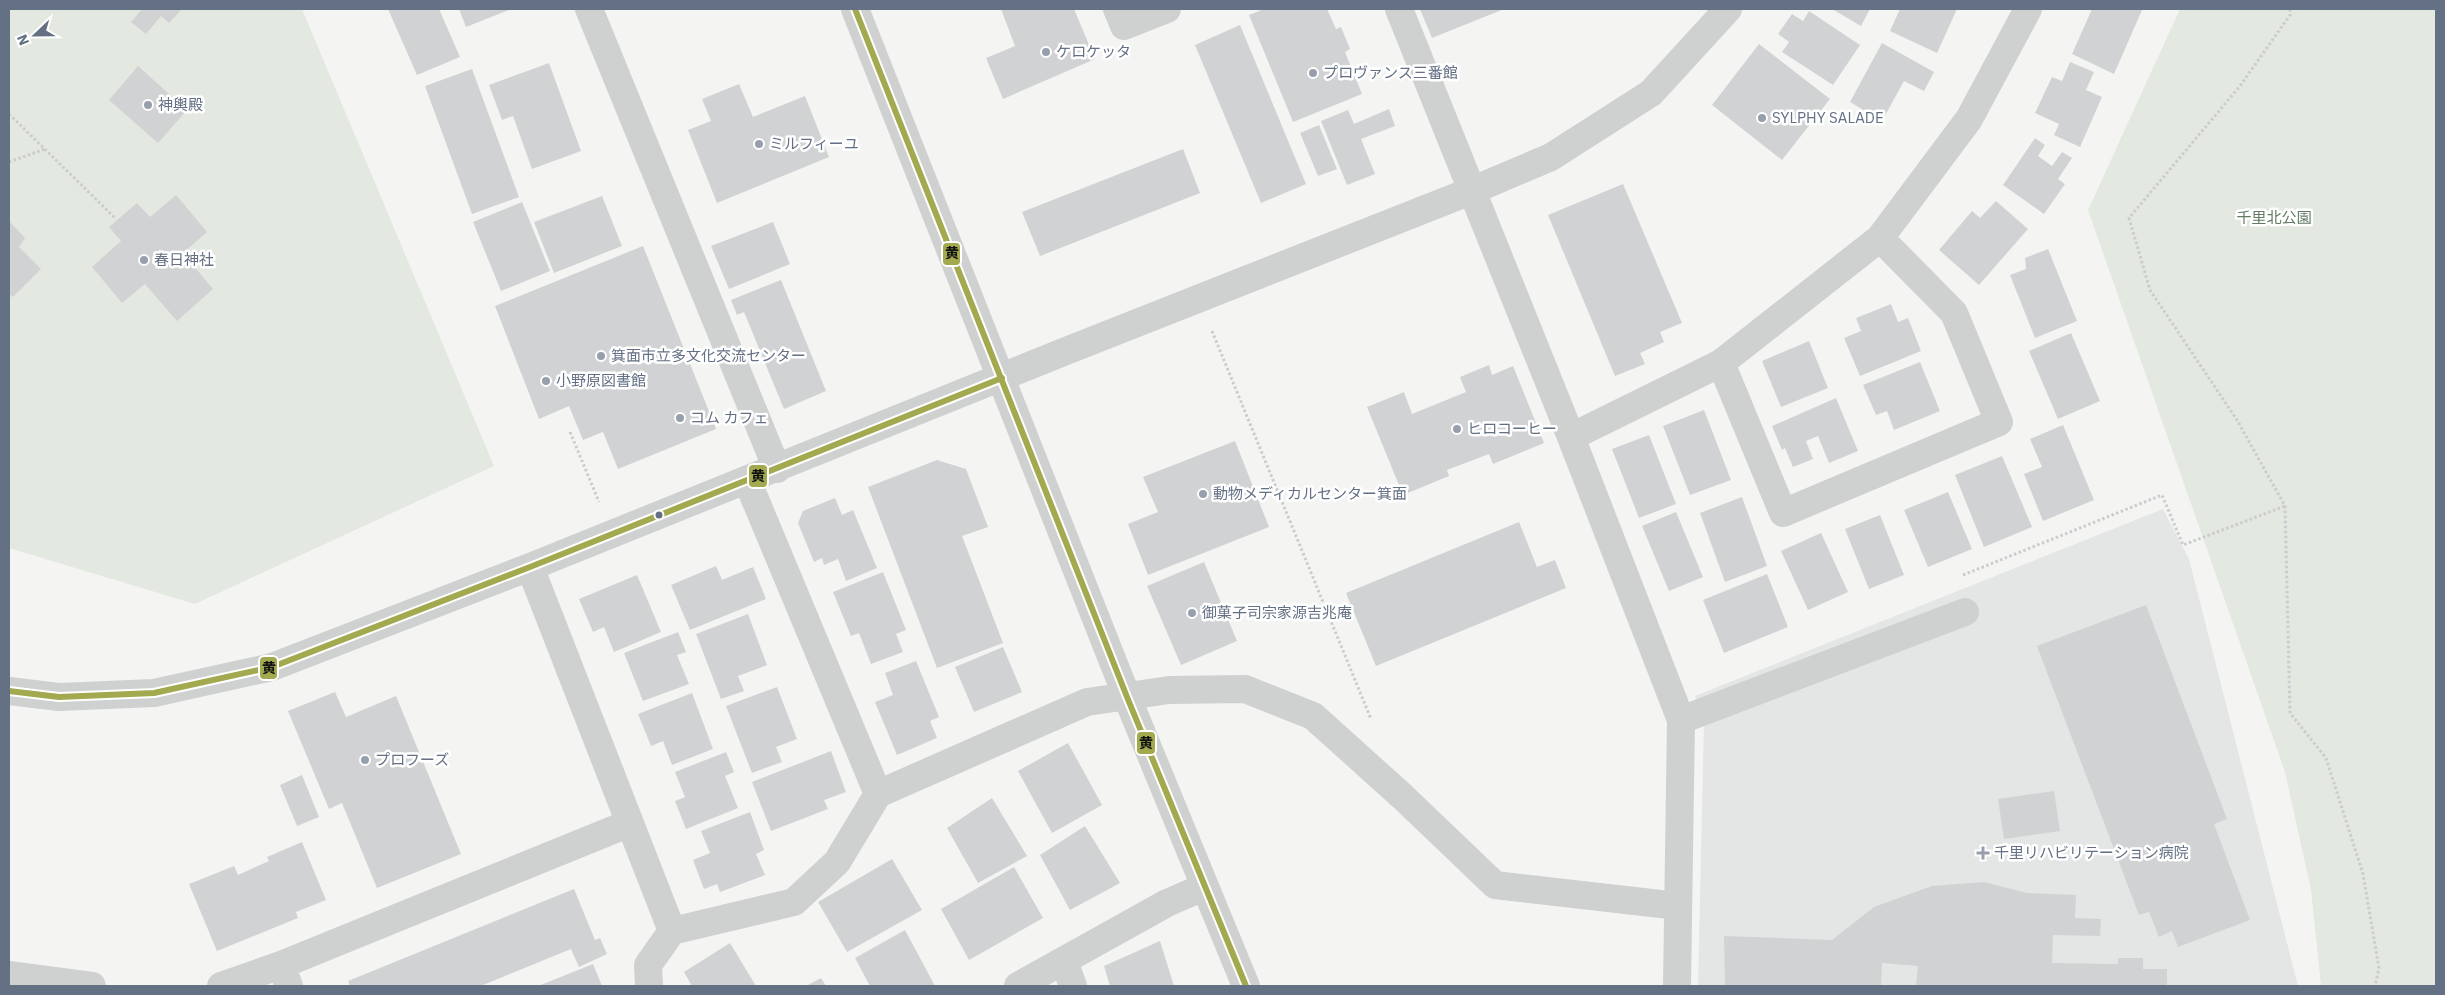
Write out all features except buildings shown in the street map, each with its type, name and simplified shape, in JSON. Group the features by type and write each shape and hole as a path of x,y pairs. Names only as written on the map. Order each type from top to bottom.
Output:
{"street":[{"path":"589,9 777,469"},
{"path":"855,9 1127,697 1204,888 1246,986"},
{"path":"1117,9 1124,26 1167,9"},
{"path":"1399,9 1571,437 1681,720 1677,986"},
{"path":"9,691 59,696 154,693 272,666 530,568 1471,191 1551,157 1651,93 1728,9"},
{"path":"1571,437 1721,363 1880,238 1969,118 2028,9"},
{"path":"1721,363 1783,512 1999,422 1954,313 1880,238"},
{"path":"747,480 878,794"},
{"path":"530,568 672,931"},
{"path":"1681,720 1966,612"},
{"path":"649,986 648,966 672,931 794,902 837,862 878,794 1087,702 1170,690 1245,689 1313,716 1404,797 1495,884 1678,906"},
{"path":"222,986 285,976 630,823"},
{"path":"1018,986 1167,904 1204,888"},
{"path":"1064,960 1074,986"},
{"path":"9,975 92,986"}],"path":[{"path":"2290,9 2290,15 2240,86 2129,218 2150,290 2237,420 2285,506 2290,713 2326,758 2364,874 2378,968 2375,986"},
{"path":"9,114 115,218"},
{"path":"9,162 45,149"},
{"path":"1211,328 1373,724"},
{"path":"570,432 599,502"},
{"path":"2093,523 2162,495 2182,545 2285,506"}],"shaded area":[{"name":"千里リハビリテーション病院","path":"2163,509 2189,559 2298,986 1698,986 1704,720 1695,696"}],"green space":[{"path":"9,9 302,9 494,466 195,604 9,548"},
{"name":"千里北公園","path":"2180,9 2436,9 2436,986 2321,986 2311,890 2285,772 2088,210"}],"transit line":[{"name":"黄","path":"855,9 1127,697 1246,986"},
{"name":"黄","path":"9,691 59,697 154,693 272,667 530,567 1002,378"}],"place":[{"name":"ケロケッタ","path":"1046,52"},
{"name":"プロヴァンス三番館","path":"1313,73"},
{"name":"神輿殿","path":"148,105"},
{"name":"SYLPHY SALADE","path":"1762,118"},
{"name":"ミルフィーユ","path":"759,144"},
{"name":"春日神社","path":"144,260"},
{"name":"箕面市立多文化交流センター","path":"601,356"},
{"name":"小野原図書館","path":"546,381"},
{"name":"コム カフェ","path":"680,418"},
{"name":"ヒロコーヒー","path":"1457,429"},
{"name":"動物メディカルセンター箕面","path":"1203,494"},
{"name":"御菓子司宗家源吉兆庵","path":"1192,613"},
{"name":"プロフーズ","path":"365,760"},
{"name":"千里リハビリテーション病院","path":"1983,853"}]}
